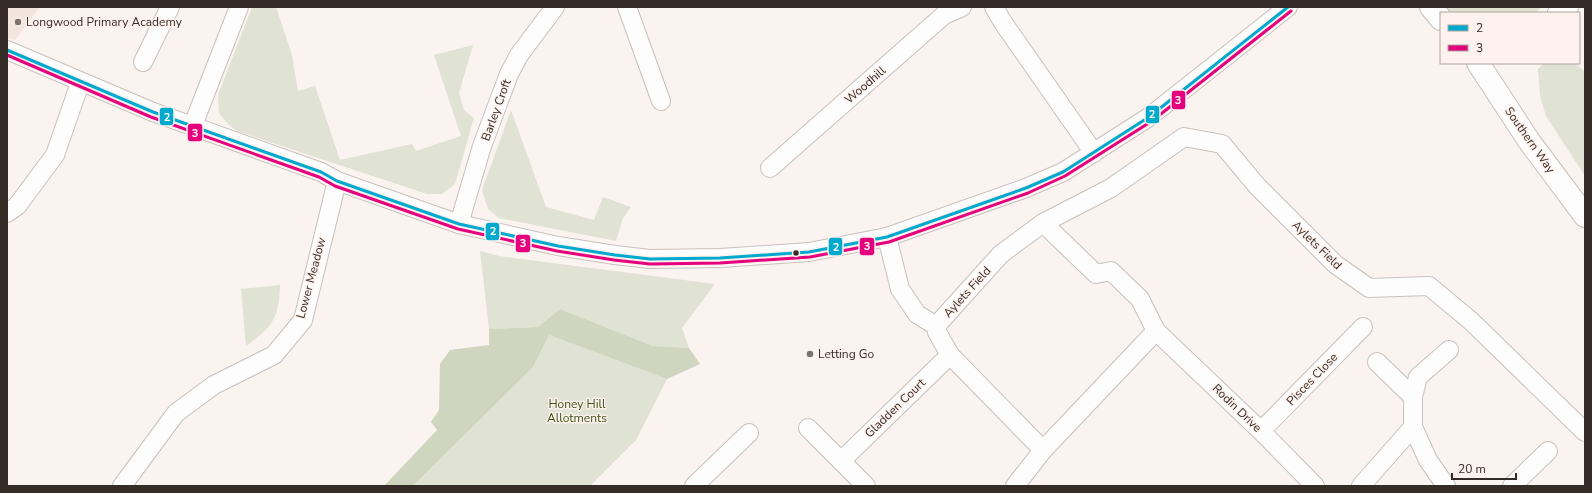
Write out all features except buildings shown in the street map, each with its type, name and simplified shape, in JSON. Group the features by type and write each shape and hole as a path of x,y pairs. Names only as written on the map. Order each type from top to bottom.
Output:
{"main road":[{"path":"1431,7 1440,18"},
{"name":"Southern Way","path":"1485,65 1528,141 1585,216"}],"street":[{"path":"143,62 170,7"},
{"path":"193,125 239,7"},
{"name":"Barley Croft","path":"459,224 482,146 509,74 519,55 555,7"},
{"path":"627,7 661,101"},
{"name":"Woodhill","path":"770,168 944,16 962,7"},
{"path":"994,7 1002,21 1094,153"},
{"path":"7,50 80,83 153,112 193,125 320,172 337,181 459,224 558,246 615,255 650,259 720,258 809,252 887,237 1026,188 1063,172 1149,117 1288,7"},
{"path":"7,213 17,206 55,155 80,83"},
{"name":"Aylets Field","path":"887,237 900,289 917,314 936,326 1001,254 1043,223 1111,188 1184,137 1222,144 1257,186 1335,264 1369,288 1430,286 1472,321 1585,432"},
{"name":"Lower Meadow","path":"122,486 176,414 214,385 274,354 303,320 337,181"},
{"name":"Rodin Drive","path":"1043,223 1096,274 1112,271 1140,298 1156,331 1261,431 1315,486"},
{"path":"936,326 937,332 950,355 1043,450"},
{"name":"Pisces Close","path":"1261,431 1363,327"},
{"path":"1015,486 1043,450 1156,331"},
{"path":"1446,486 1428,460 1413,427 1413,397 1418,377 1449,350"},
{"name":"Gladden Court","path":"841,461 950,355"},
{"path":"1377,362 1413,397"},
{"path":"1361,486 1413,427"},
{"path":"808,428 866,486"},
{"path":"694,486 749,433"},
{"path":"1512,486 1548,451"}],"shaded area":[{"name":"Longwood Primary Academy","path":"7,7 40,7 15,40 7,37"}],"green space":[{"path":"252,7 276,7 292,55 298,91 315,86 340,160 412,144 416,151 461,136 434,55 473,45 459,93 464,110 474,118 455,184 442,194 427,194 237,131 228,124 219,113 218,95"},
{"path":"1443,7 1542,7 1536,12 1448,12"},
{"path":"1543,64 1576,64 1585,72 1585,176 1546,116 1540,96 1538,69"},
{"path":"511,110 546,207 594,220 603,197 631,207 623,218 616,241 499,218 488,209 482,190"},
{"path":"480,251 499,256 715,284 682,328 689,348 653,346 560,309 538,327 489,329"},
{"path":"280,285 276,314 268,327 246,346 241,289"},
{"path":"560,309 653,346 689,348 700,364 667,379 549,335 533,367 413,486 384,486 437,430 431,422 439,410 440,364 450,350 489,345 489,329 538,327"},
{"name":"Honey Hill Allotments","path":"549,335 667,379 636,440 590,486 413,486 533,367"}],"transit line":[{"name":"2","path":"7,50 153,112 321,172 337,181 459,224 558,246 615,255 650,259 720,258 809,252 887,237 1026,188 1063,172 1149,117 1288,7"},
{"name":"3","path":"7,55 151,117 319,177 335,186 458,229 557,251 614,260 650,264 720,263 810,257 889,242 1028,193 1065,176 1152,121 1291,11"}],"place":[{"name":"Longwood Primary Academy","path":"18,22"},
{"name":"Letting Go","path":"810,354"}]}
